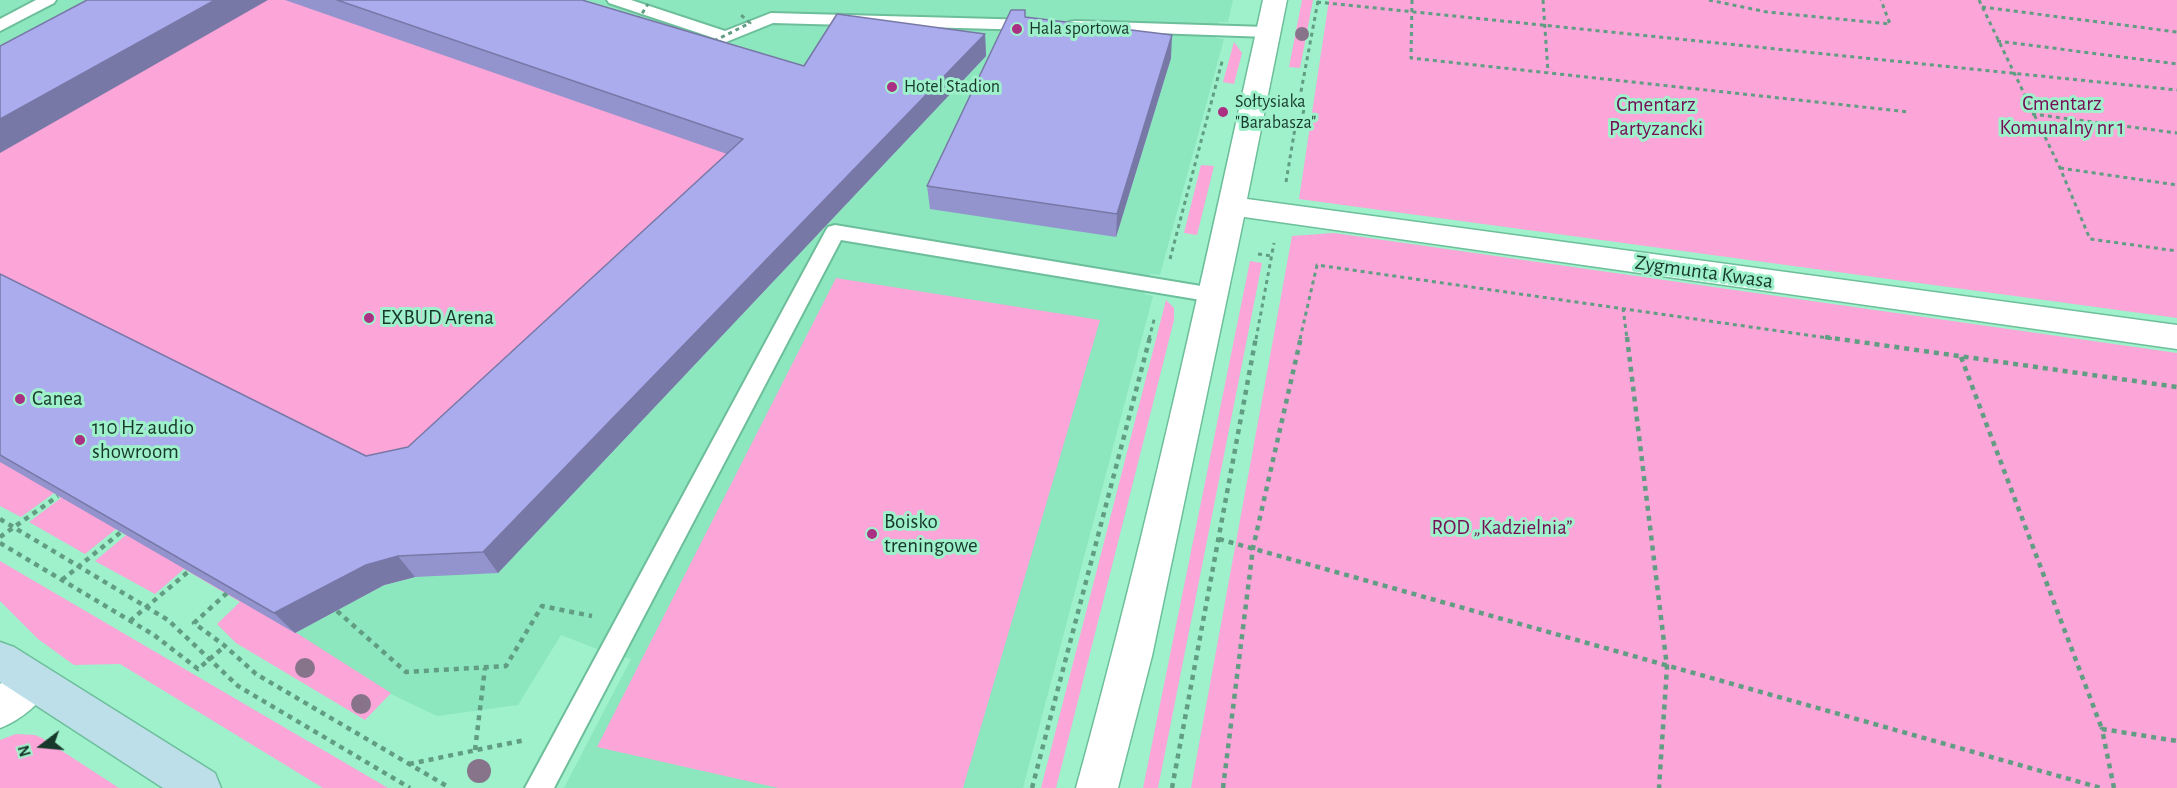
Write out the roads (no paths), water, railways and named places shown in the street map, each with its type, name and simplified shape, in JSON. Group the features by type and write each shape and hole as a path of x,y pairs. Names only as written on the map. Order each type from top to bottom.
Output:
{"street":[{"path":"1097,788 1132,656 1213,295 1275,0"},
{"name":"Zygmunta Kwasa","path":"1232,206 2177,337"},
{"path":"0,660 200,788"},
{"path":"0,709 33,681"}],"lane":[{"path":"0,26 48,0"},
{"path":"615,0 726,37 771,18 1267,32"},
{"path":"539,788 835,232 1213,295"}],"place":[{"name":"Hala sportowa","path":"1017,29"},
{"name":"Hotel Stadion","path":"892,87"},
{"name":"Sołtysiaka \"Barabasza\"","path":"1223,112"},
{"name":"EXBUD Arena","path":"369,318"},
{"name":"Canea","path":"20,399"},
{"name":"110 Hz audio showroom","path":"80,440"},
{"name":"Boisko treningowe","path":"872,534"}],"park label":[{"name":"Cmentarz Komunalny nr 1","path":"2062,116"},
{"name":"Cmentarz Partyzancki","path":"1656,117"},
{"name":"ROD „Kadzielnia”","path":"1502,528"}]}
